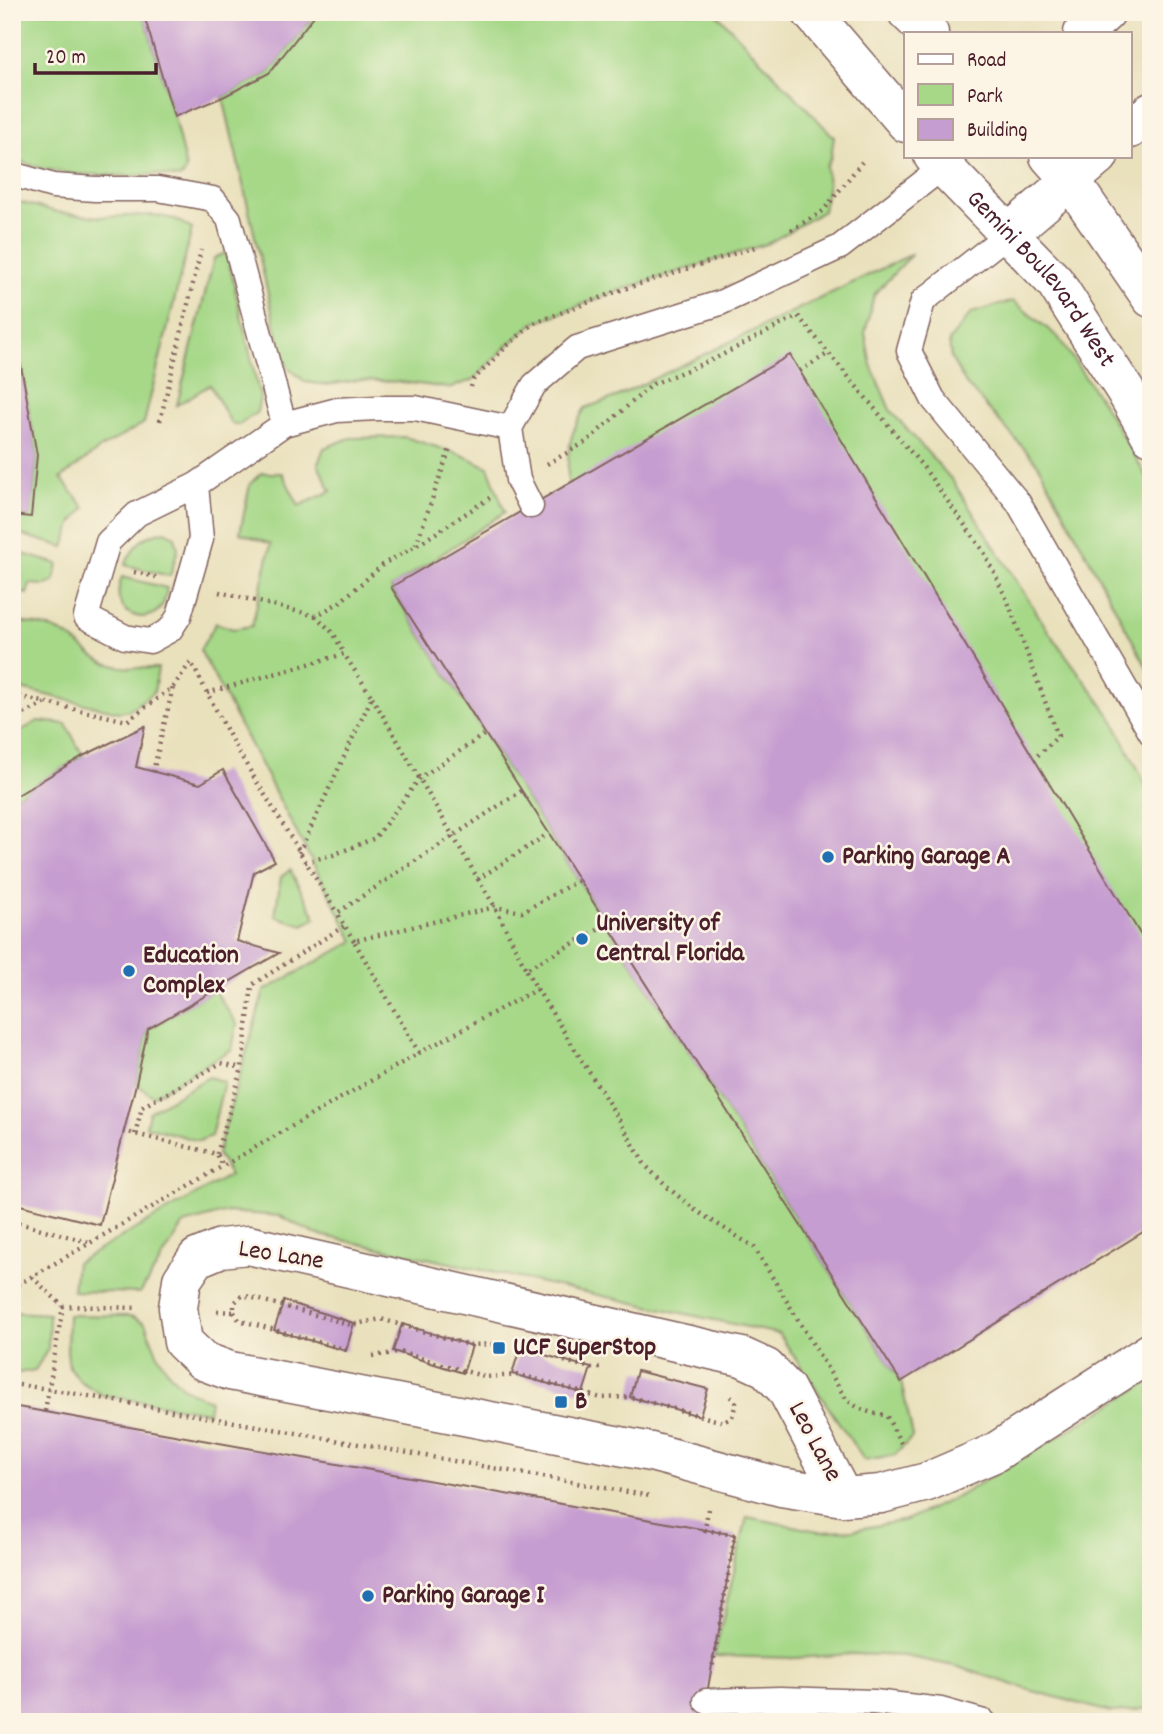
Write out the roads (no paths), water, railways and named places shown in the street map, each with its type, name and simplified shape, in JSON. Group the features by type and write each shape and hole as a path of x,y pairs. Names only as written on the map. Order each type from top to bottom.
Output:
{"street":[{"path":"811,12 904,121"},
{"path":"907,12 928,32"},
{"path":"1084,32 1106,12"},
{"path":"1132,127 1151,112"},
{"name":"Gemini Boulevard West","path":"944,160 1008,234 1055,282 1151,436"},
{"path":"1008,234 1073,164 1151,298"},
{"name":"Leo Lane","path":"844,1497 786,1389 766,1368 741,1357 248,1245 220,1248 197,1258 182,1280 178,1308 183,1342 203,1361 230,1371 651,1452 781,1487 844,1497 881,1494 922,1483 994,1453 1151,1352"}],"lane":[{"path":"531,506 518,480 510,428 534,385 577,348 720,303 840,247 944,160"},
{"path":"12,174 53,186 158,189 213,199 229,219 284,424"},
{"path":"1008,234 923,301 909,351 933,399 1017,502 1151,733"},
{"path":"196,485 201,539 179,616 170,630 150,640 125,637 86,617 108,542 137,514 196,485 284,424 337,410 415,408 510,428"},
{"path":"706,1701 775,1711 874,1702 941,1710 985,1722"}],"place":[{"name":"Parking Garage A","path":"828,857"},
{"name":"University of Central Florida","path":"582,939"},
{"name":"Education Complex","path":"129,971"},
{"name":"UCF SuperStop","path":"499,1348"},
{"name":"B","path":"561,1402"},
{"name":"Parking Garage I","path":"368,1596"}]}
